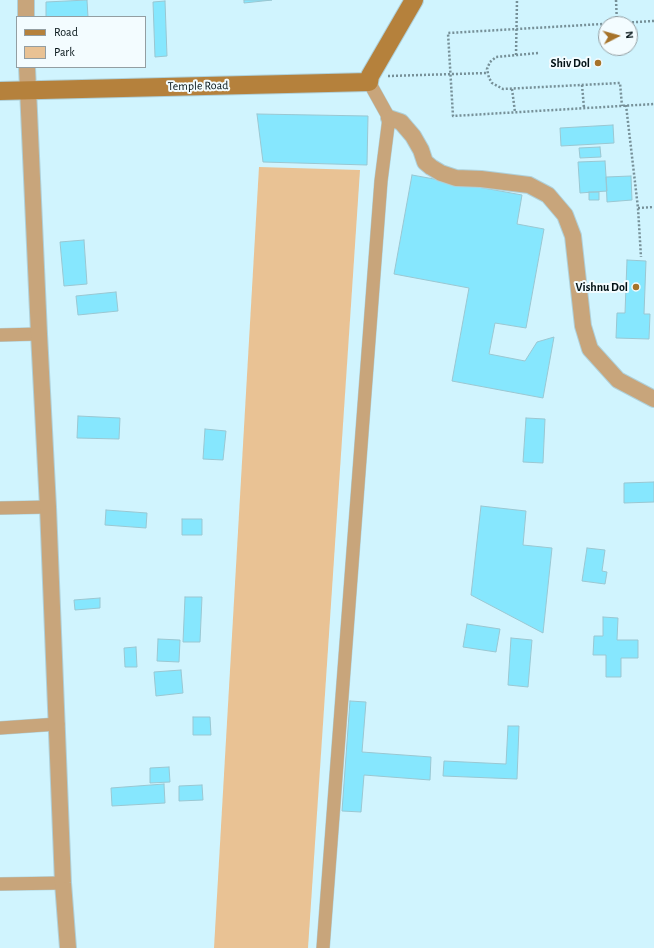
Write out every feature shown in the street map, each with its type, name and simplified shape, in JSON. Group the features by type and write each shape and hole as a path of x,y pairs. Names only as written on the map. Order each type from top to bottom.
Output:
{"main road":[{"path":"369,79 414,0"},
{"name":"Temple Road","path":"0,91 369,79"}],"street":[{"path":"26,0 26,16"},
{"path":"27,68 58,724 63,883 68,948"},
{"path":"323,948 381,181 389,118 369,79"},
{"path":"389,118 401,122 413,136 421,150 425,162 441,173 456,178 481,179 529,185 548,195 565,216 573,236 583,326 590,349 618,380 654,399"},
{"path":"0,335 39,334"},
{"path":"0,508 48,507"},
{"path":"0,728 58,724"},
{"path":"0,884 63,883"}],"path":[{"path":"516,55 517,0"},
{"path":"616,0 617,16"},
{"path":"638,22 654,21"},
{"path":"598,24 448,33 453,116 654,104"},
{"path":"538,53 496,57 490,62 487,69 489,78 492,83 502,90 620,83 622,106"},
{"path":"369,79 488,73"},
{"path":"582,85 584,108"},
{"path":"512,89 515,112"},
{"path":"626,105 638,208 641,258"},
{"path":"638,208 654,207"}],"green space":[{"path":"259,167 360,170 308,948 214,948"}],"building":[{"path":"87,0 88,16 46,16 46,2"},
{"path":"244,0 272,0 244,3"},
{"path":"165,1 167,56 155,57 153,2"},
{"path":"257,114 368,116 367,165 263,162"},
{"path":"613,125 614,143 561,146 560,128"},
{"path":"600,147 601,157 580,158 579,148"},
{"path":"605,161 607,191 580,193 578,162"},
{"path":"412,175 522,195 517,224 544,229 526,328 495,323 489,354 525,361 537,342 554,337 543,398 452,381 469,288 394,274"},
{"path":"631,176 632,200 607,202 606,177"},
{"path":"589,192 599,192 599,200 589,200"},
{"path":"84,240 87,284 64,286 60,242"},
{"name":"Vishnu Dol","path":"627,260 646,261 644,314 650,314 649,339 616,338 617,313 625,313"},
{"path":"116,292 118,311 78,315 76,296"},
{"path":"78,416 120,418 119,439 77,438"},
{"path":"526,418 545,419 543,463 523,462"},
{"path":"205,429 226,431 223,460 203,459"},
{"path":"654,482 654,502 624,503 624,483"},
{"path":"481,506 526,511 523,545 552,548 543,633 471,595"},
{"path":"106,510 147,513 146,528 105,525"},
{"path":"182,519 202,519 202,535 182,535"},
{"path":"587,548 605,550 602,571 607,572 605,584 582,581"},
{"path":"185,597 202,597 200,642 183,642"},
{"path":"100,598 100,608 75,610 74,600"},
{"path":"603,617 618,618 617,640 638,640 638,658 621,658 621,677 606,677 606,655 593,655 594,636 603,636"},
{"path":"467,624 500,629 496,652 463,647"},
{"path":"511,638 532,640 528,687 508,685"},
{"path":"158,639 180,640 179,662 157,661"},
{"path":"136,647 137,667 125,667 124,648"},
{"path":"181,670 183,693 156,696 154,672"},
{"path":"350,701 366,702 362,752 431,757 430,780 364,775 361,812 342,811"},
{"path":"193,717 210,717 211,735 193,735"},
{"path":"508,726 519,726 517,779 443,776 444,761 506,764"},
{"path":"169,767 170,782 150,783 150,768"},
{"path":"164,784 165,803 112,806 111,788"},
{"path":"202,785 203,800 179,801 179,786"}],"place":[{"name":"Shiv Dol","path":"598,63"},
{"name":"Vishnu Dol","path":"636,287"}]}
